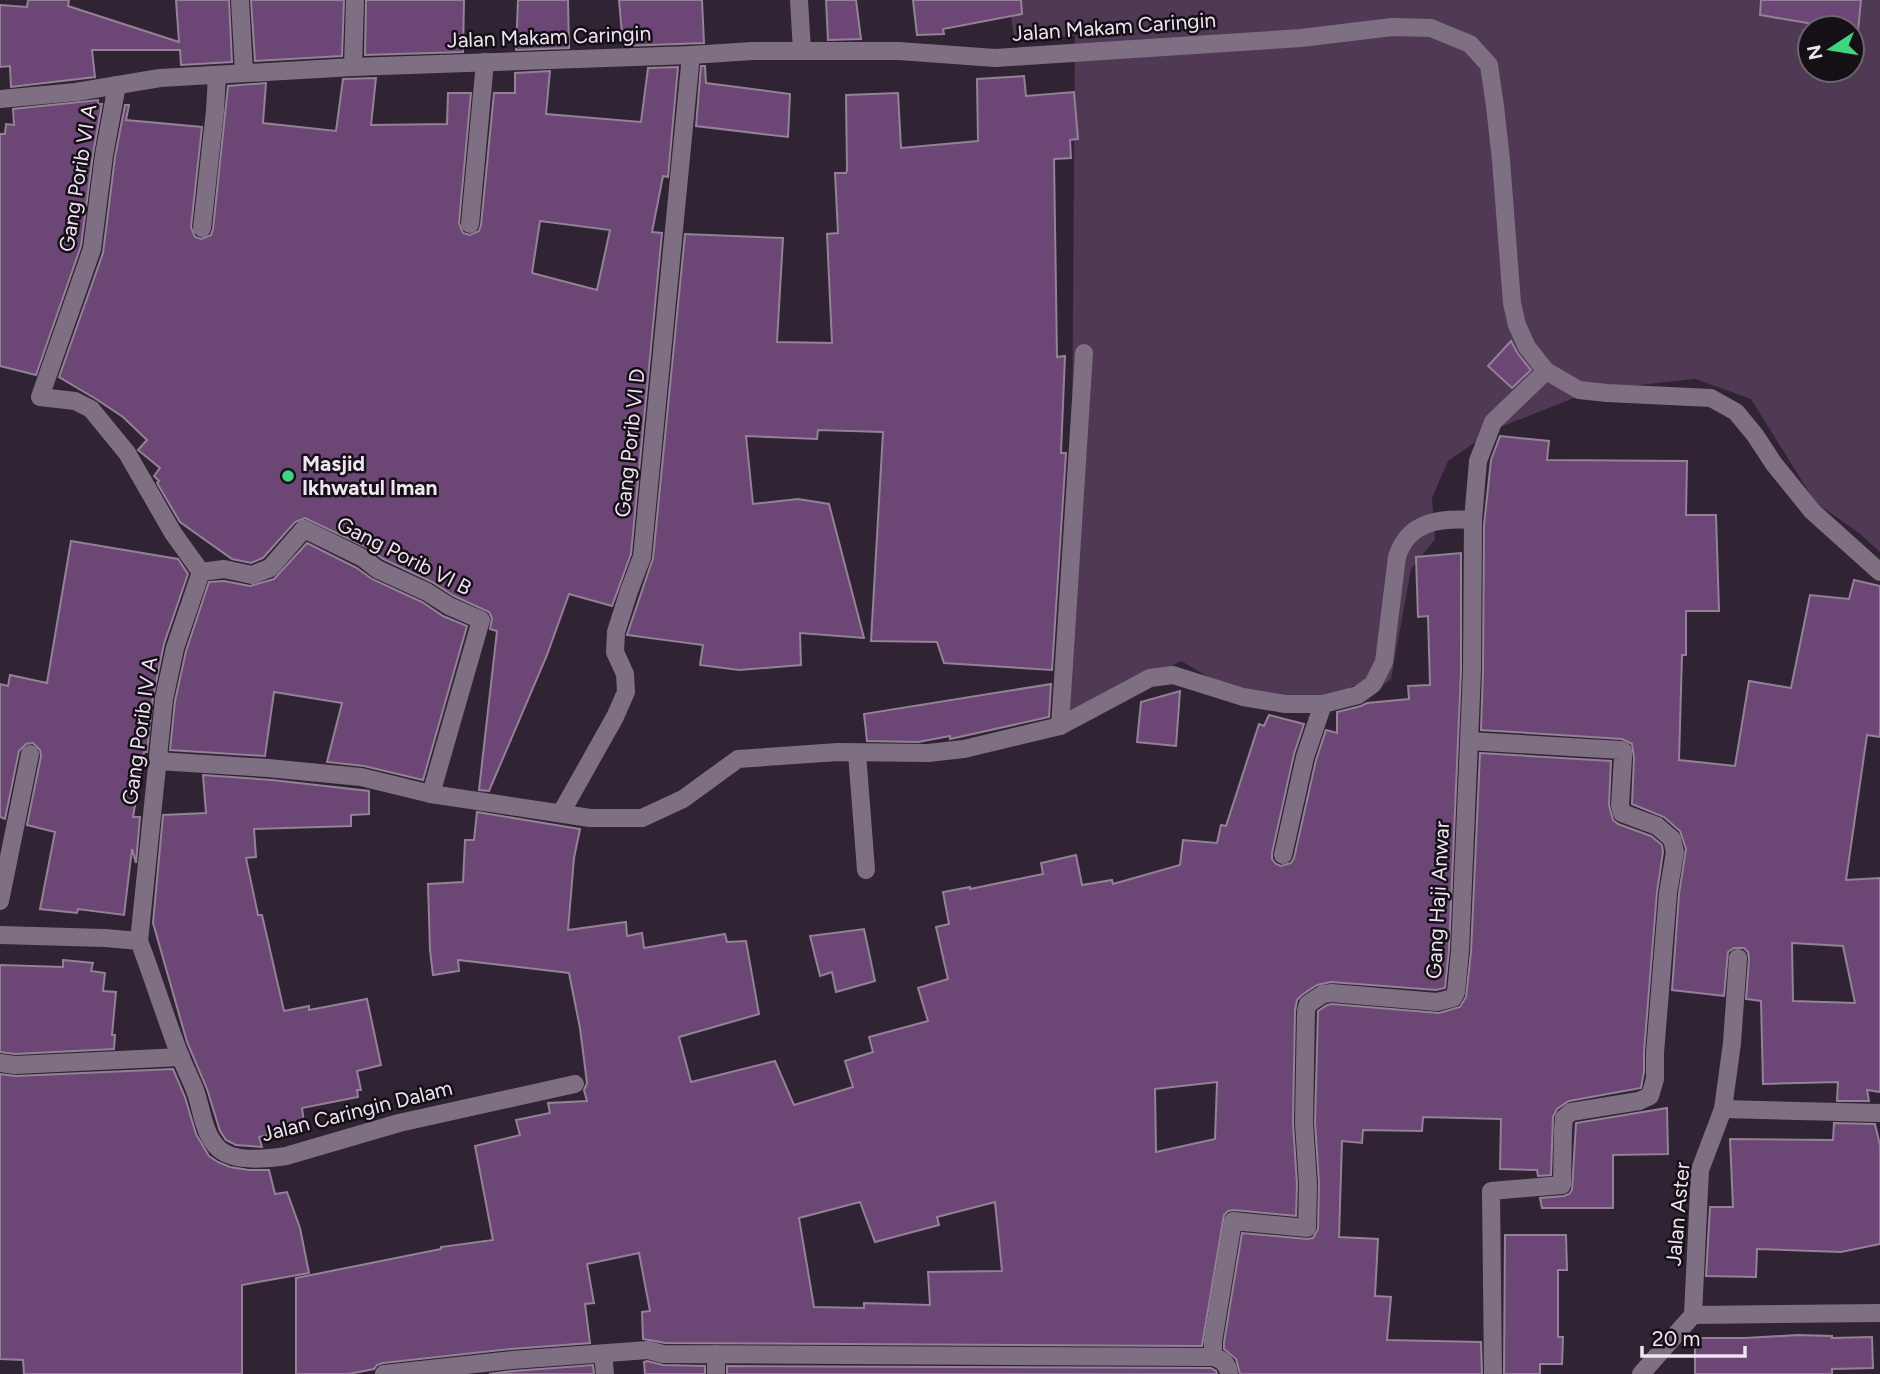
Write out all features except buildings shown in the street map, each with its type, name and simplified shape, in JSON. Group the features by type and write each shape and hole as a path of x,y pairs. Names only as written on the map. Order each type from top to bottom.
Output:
{"street":[{"path":"240,0 244,73"},
{"path":"354,67 355,0"},
{"path":"799,0 802,51"},
{"name":"Jalan Makam Caringin","path":"0,99 76,92 160,78 354,67 753,51 899,51 995,58 1301,38 1392,27 1431,28 1470,44 1489,65 1501,160 1512,303 1517,325 1527,346 1546,371 1579,390 1711,398 1736,412 1755,435 1773,464 1812,511 1880,572"},
{"name":"Gang Porib VI D","path":"561,813 615,717 626,692 625,674 615,652 616,632 642,557 691,55"},
{"path":"470,224 485,62"},
{"path":"202,228 217,75"},
{"name":"Gang Porib VI A","path":"117,85 104,155 92,249 40,397 75,401 91,409 127,453 173,533 201,572"},
{"path":"1060,726 1084,353"},
{"name":"Gang Haji Anwar","path":"1213,1357 1213,1341 1233,1221 1307,1228 1308,1184 1304,1123 1308,1004 1323,994 1437,1002 1453,998 1456,992 1472,671 1473,520 1478,461 1493,422 1546,371"},
{"path":"158,761 361,777 430,794 600,819 642,818 683,799 738,759 838,752 928,753 964,749 1060,726 1150,678 1173,674 1242,697 1284,704 1323,704 1358,695 1373,684 1384,662 1397,556 1401,544 1409,534 1427,524 1448,519 1473,520"},
{"name":"Gang Porib VI B","path":"201,572 224,569 252,575 270,568 304,529 363,558 377,569 481,620 430,794"},
{"name":"Gang Porib IV A","path":"139,941 164,699 175,648 201,572"},
{"path":"1283,855 1305,757 1323,704"},
{"path":"1469,741 1623,751 1620,805 1622,813 1657,826 1672,839 1675,852 1668,893 1655,1079 1650,1096 1639,1101 1571,1112 1564,1118 1562,1185 1491,1191 1493,1374"},
{"path":"857,753 866,870"},
{"path":"0,901 30,754"},
{"path":"0,935 139,941"},
{"name":"Jalan Caringin Dalam","path":"139,941 208,1131 217,1147 226,1154 269,1159 286,1156 399,1123 575,1084"},
{"name":"Jalan Aster","path":"1693,1315 1700,1170 1723,1109 1732,1043 1738,958"},
{"path":"0,1063 15,1065 181,1057"},
{"path":"1723,1109 1880,1113"},
{"path":"1641,1374 1693,1315 1880,1313"},
{"path":"384,1374 470,1369 512,1360 648,1350 663,1354 1213,1357 1229,1367 1229,1374"},
{"path":"603,1354 605,1374"},
{"path":"716,1354 716,1374"}],"shaded area":[{"path":"1009,0 1880,0 1880,552 1859,533 1815,502 1751,399 1695,379 1594,390 1493,430 1448,461 1432,498 1435,539 1411,569 1391,679 1381,687 1353,686 1327,699 1252,702 1181,661 1070,722 1075,36 1014,38"}],"place":[{"name":"Masjid Ikhwatul Iman","path":"288,476"}]}
